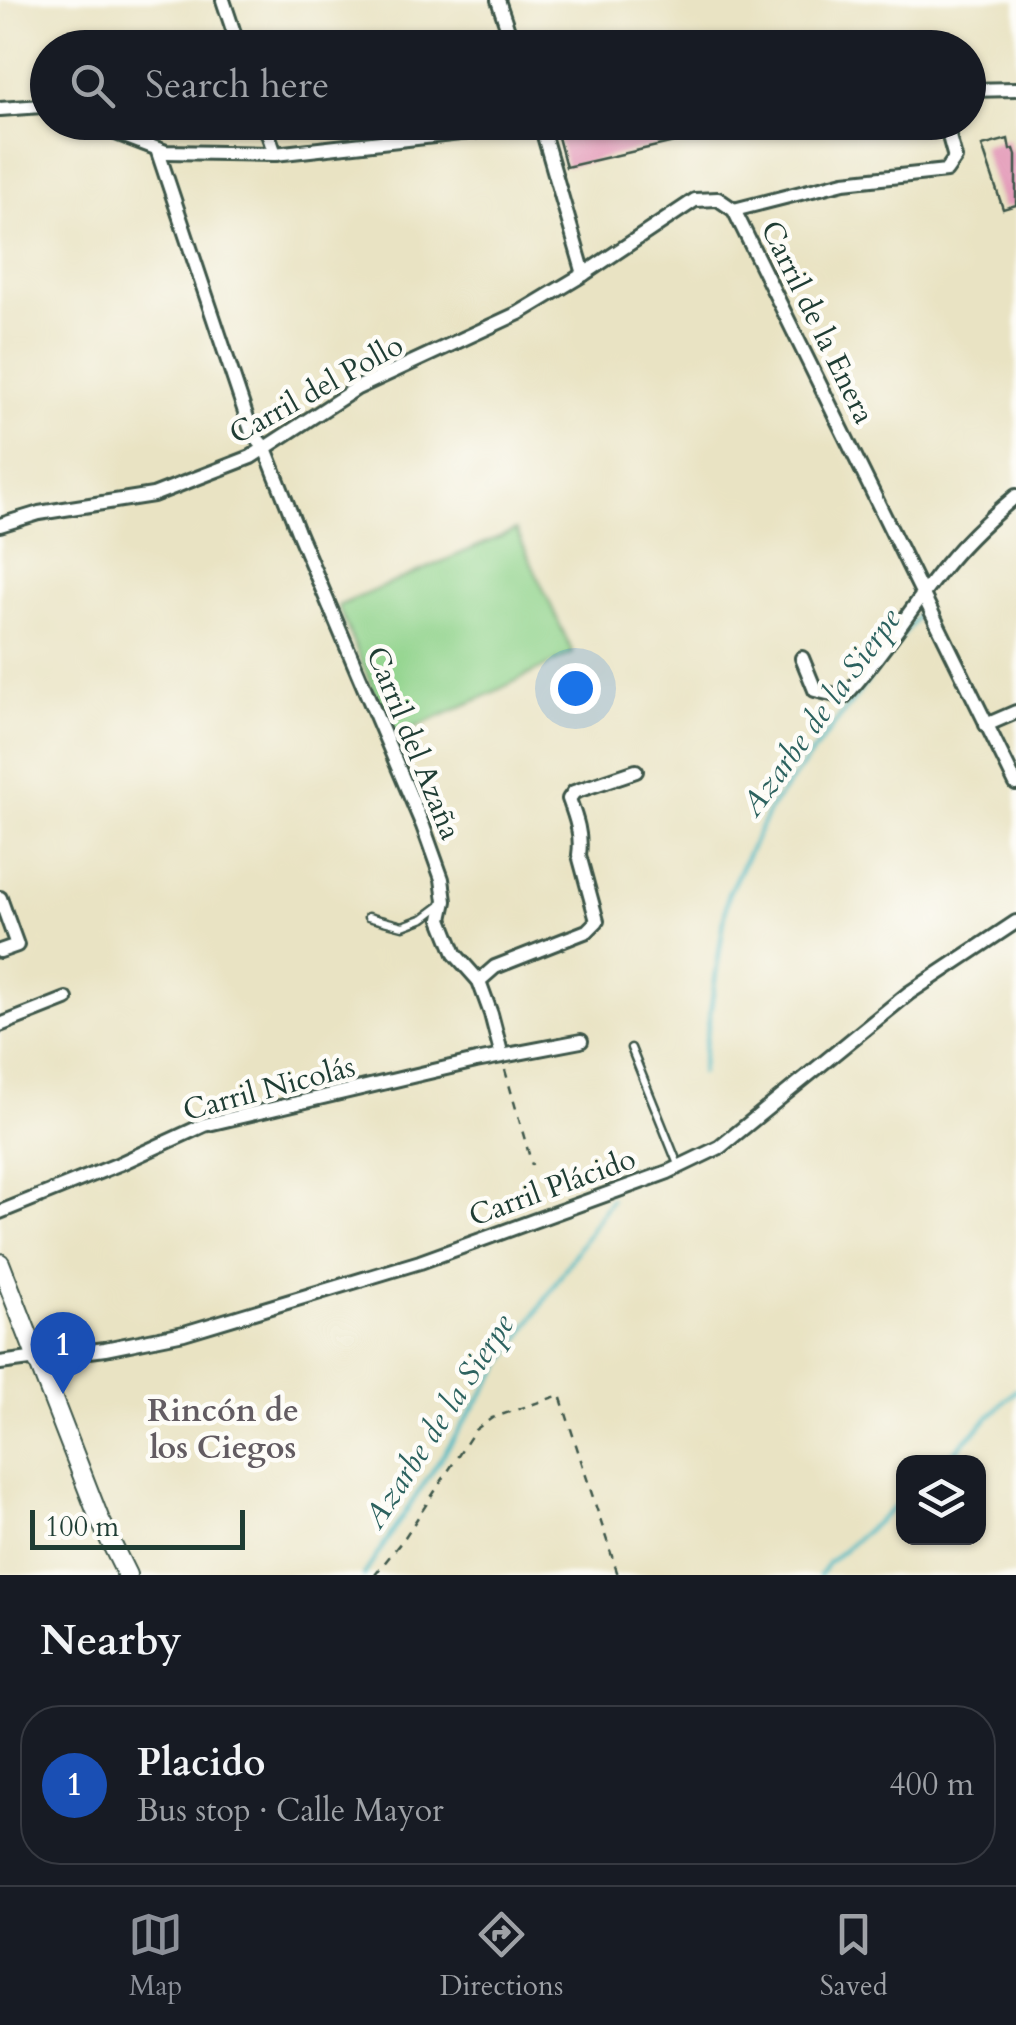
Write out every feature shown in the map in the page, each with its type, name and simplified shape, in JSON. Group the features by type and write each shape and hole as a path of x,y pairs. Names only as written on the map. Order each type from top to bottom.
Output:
{"main road":[{"path":"0,1263 99,1518 127,1575"}],"street":[{"path":"223,0 233,30"},
{"path":"498,0 508,30"},
{"path":"986,90 1016,90"},
{"path":"0,108 30,107"},
{"path":"134,140 166,152 274,154 394,140"},
{"path":"270,140 274,154"},
{"path":"545,140 584,274"},
{"path":"734,210 844,182 946,172 955,158 950,140"},
{"name":"Carril del Azaña","path":"157,149 252,433 265,448 423,826 442,879 445,901 441,919 455,954 479,980 502,1056"},
{"name":"Carril de la Enera","path":"584,274 695,200 718,199 734,210 1016,784"},
{"name":"Carril del Pollo","path":"0,525 39,513 153,494 251,457 357,388 519,313 584,274"},
{"path":"802,658 815,690 844,697 948,562 1016,496"},
{"path":"986,725 1016,712"},
{"path":"479,980 495,967 587,931 597,921 579,855 578,824 569,799 574,792 636,771"},
{"path":"0,898 16,945 0,951"},
{"name":"Carril Plácido","path":"0,1363 105,1350 184,1333 420,1262 679,1167 720,1147 908,993 1016,922"},
{"path":"0,1025 66,1000"},
{"name":"Carril Nicolás","path":"0,1212 204,1126 581,1041"}],"lane":[{"path":"368,917 402,926 424,918 445,901"},
{"path":"631,1048 679,1167"}],"path":[{"path":"502,1056 532,1164"},
{"path":"375,1575 475,1430 492,1418 560,1395 618,1575"}],"green space":[{"path":"516,530 573,653 393,737 338,606"}],"building":[{"path":"1008,139 1010,150 1014,149 1016,155 1016,205 1003,209 982,146"},
{"path":"559,140 683,140 566,167"}],"waterway":[{"name":"Azarbe de la Sierpe","path":"701,1073 728,894 771,807 922,610"},
{"name":"Azarbe de la Sierpe","path":"364,1575 611,1199"},
{"path":"951,1455 1016,1390"},
{"path":"820,1575 828,1563 896,1506"}],"place":[{"name":"Placido","path":"63,1394"}],"district":[{"name":"Rincón de los Ciegos","path":"223,1428"}]}
